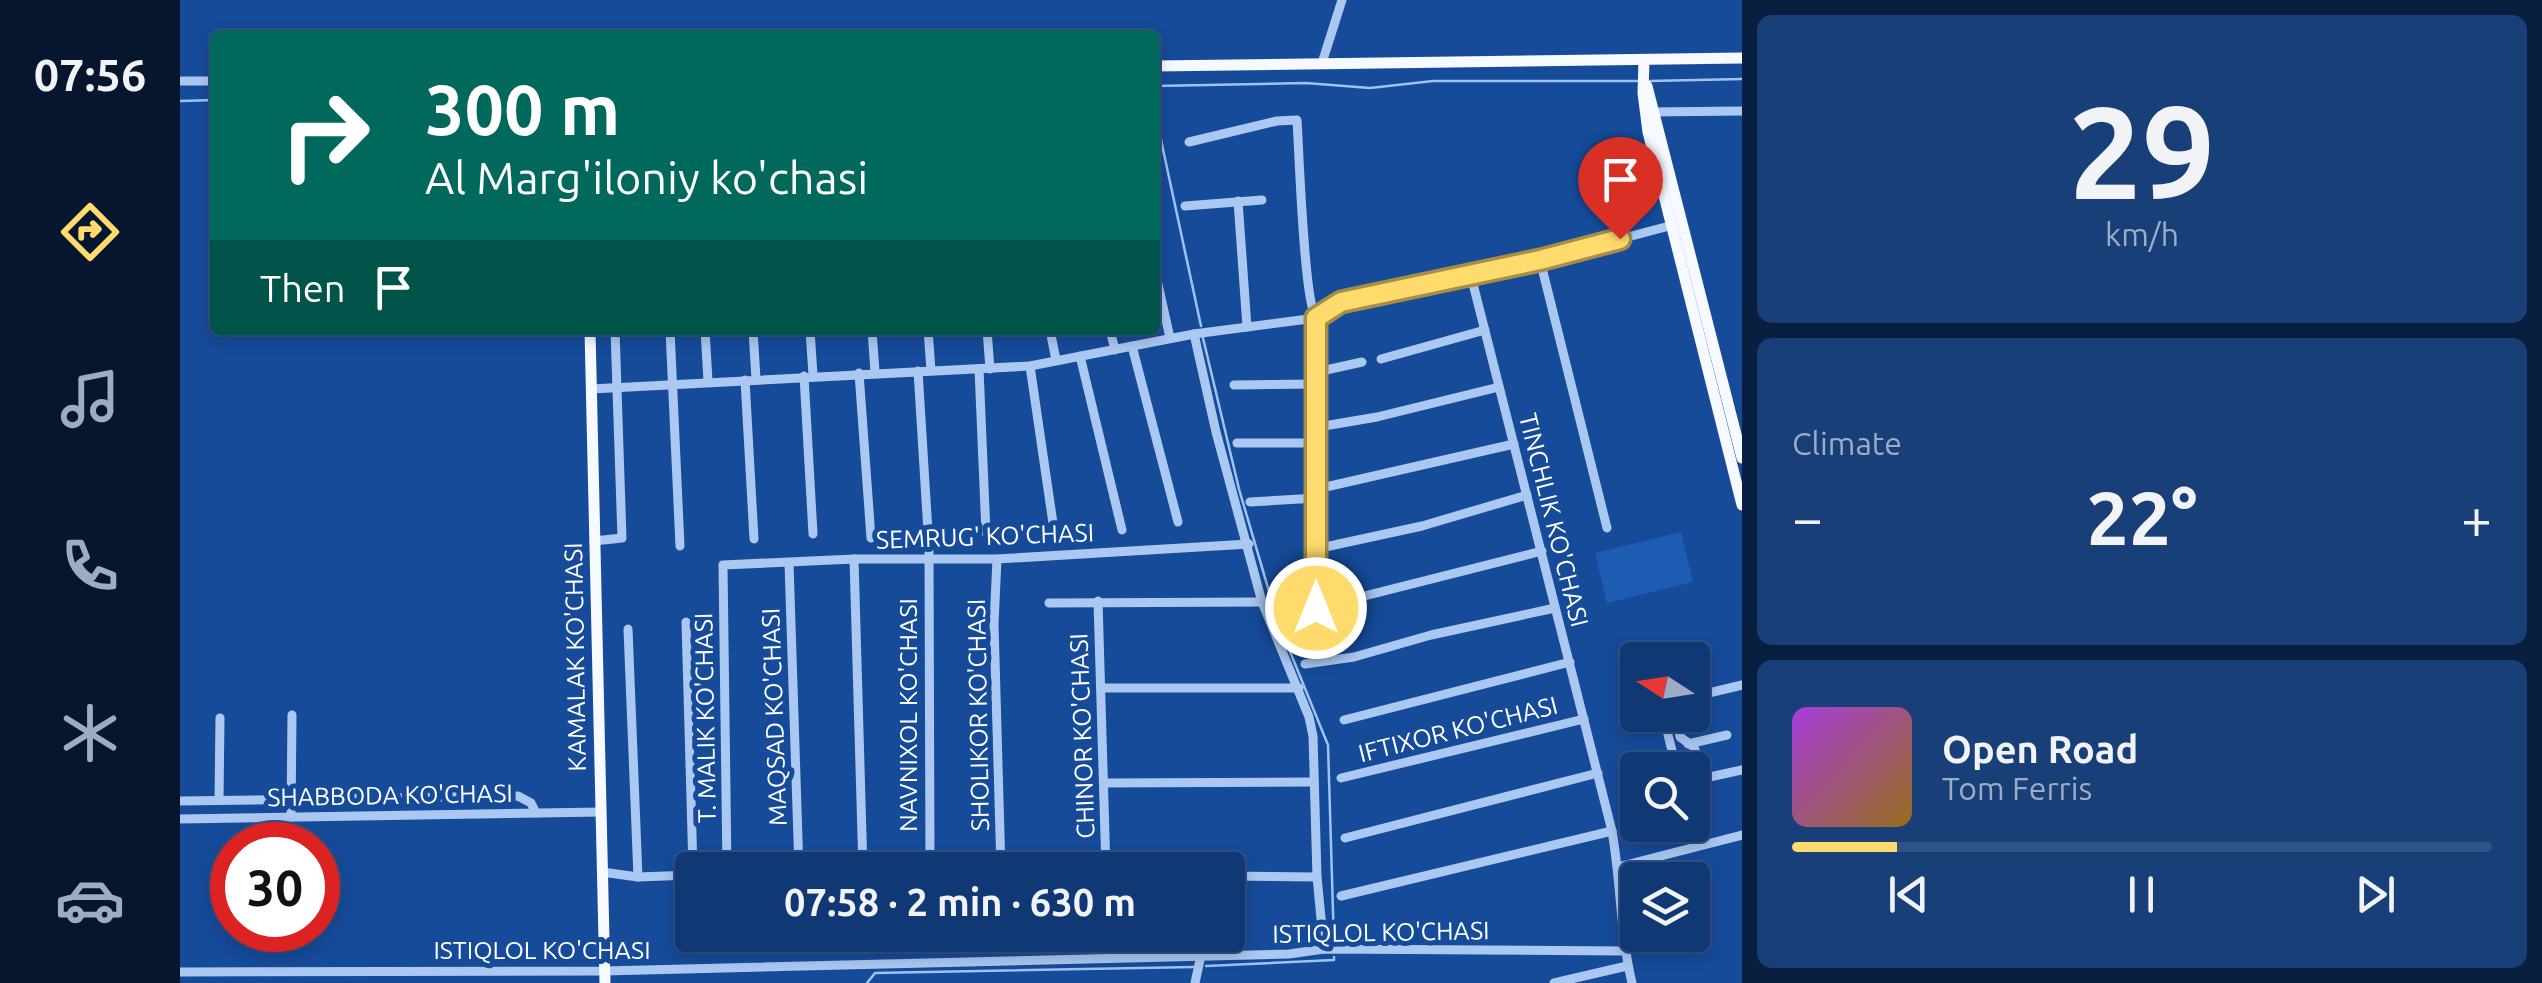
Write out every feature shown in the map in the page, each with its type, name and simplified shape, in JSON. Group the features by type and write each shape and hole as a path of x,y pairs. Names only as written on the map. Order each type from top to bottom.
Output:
{"main road":[{"path":"1160,66 1644,63 1742,58"},
{"path":"1644,63 1649,112 1742,505"},
{"path":"1676,225 1742,458"},
{"name":"KAMALAK KO'CHASI","path":"590,335 605,977"}],"street":[{"path":"1322,63 1342,0"},
{"path":"180,81 210,81"},
{"path":"1649,112 1742,112"},
{"path":"1189,142 1296,120 1306,271 1311,312 1316,318 1316,608 1542,552"},
{"path":"1185,206 1262,200"},
{"path":"1238,201 1247,327"},
{"path":"591,390 1030,366 1170,338 1316,318 1341,302 1471,276 1676,225"},
{"path":"1540,260 1607,528"},
{"name":"TINCHLIK KO'CHASI","path":"1471,276 1612,831 1620,894"},
{"path":"1160,293 1170,338"},
{"path":"1381,359 1485,330"},
{"path":"1194,334 1262,602 1298,688 1313,736 1317,877 1324,948"},
{"path":"594,541 622,538 615,335"},
{"path":"670,335 680,546"},
{"path":"706,335 708,382"},
{"path":"754,335 750,380 754,539"},
{"path":"810,335 812,534"},
{"path":"872,335 874,372"},
{"path":"928,335 931,370"},
{"path":"986,533 987,335"},
{"path":"1051,335 1056,360"},
{"path":"1111,335 1115,350"},
{"path":"1132,346 1178,522"},
{"path":"1080,356 1122,530"},
{"path":"1317,372 1362,362"},
{"path":"1030,366 1055,537"},
{"name":"NAVNIXOL KO'CHASI","path":"918,371 925,465 930,852"},
{"path":"859,373 871,538"},
{"path":"1234,385 1317,384"},
{"path":"1318,428 1500,387"},
{"path":"1238,443 1318,443"},
{"path":"1250,502 1317,493 1514,444"},
{"path":"1316,550 1422,526 1527,495"},
{"name":"SEMRUG' KO'CHASI","path":"723,565 996,558 1248,544"},
{"name":"SHOLIKOR KO'CHASI","path":"996,558 1000,852"},
{"path":"854,559 862,852"},
{"name":"MAQSAD KO'CHASI","path":"790,563 798,852"},
{"name":"T. MALIK KO'CHASI","path":"723,565 727,852"},
{"name":"CHINOR KO'CHASI","path":"1098,601 1106,852"},
{"path":"1049,603 1262,602"},
{"path":"1305,664 1354,657 1431,634 1555,608"},
{"path":"686,622 692,852"},
{"path":"628,628 638,877"},
{"path":"1344,720 1570,662"},
{"path":"1710,693 1742,685"},
{"path":"1101,688 1298,688"},
{"path":"292,715 292,817"},
{"path":"219,800 220,718"},
{"name":"IFTIXOR KO'CHASI","path":"1341,778 1584,718"},
{"path":"1679,732 1694,748 1705,778 1742,770"},
{"path":"1668,734 1673,752"},
{"path":"1688,744 1727,735"},
{"path":"1345,838 1598,773"},
{"path":"1104,783 1314,782"},
{"path":"180,801 518,796 531,802 536,813"},
{"path":"345,799 346,816"},
{"name":"SHABBODA KO'CHASI","path":"180,819 601,812"},
{"path":"1341,896 1612,831"},
{"path":"1618,866 1741,839"},
{"path":"1697,842 1698,846"},
{"path":"602,872 638,877 675,874"},
{"path":"1245,876 1317,877"},
{"name":"ISTIQLOL KO'CHASI","path":"180,972 605,977 1289,954 1324,948 1620,951"},
{"name":"TINCHLIK KO'CHASI","path":"1624,952 1632,983"},
{"path":"1195,983 1201,956"},
{"path":"1554,983 1628,966"}],"shaded area":[{"path":"1681,532 1693,582 1607,603 1595,553"}],"waterway":[{"path":"1650,81 1742,79"},
{"path":"1160,86 1306,83 1370,88 1433,81 1637,81"},
{"path":"180,101 210,100"},
{"path":"1160,135 1201,326"},
{"path":"1203,338 1239,489 1278,622 1328,745 1334,945"},
{"path":"1206,966 1334,957"},
{"path":"867,983 875,973 1194,967"}],"route":[{"path":"1316,608 1316,318 1341,302 1471,276 1620,239"}]}
